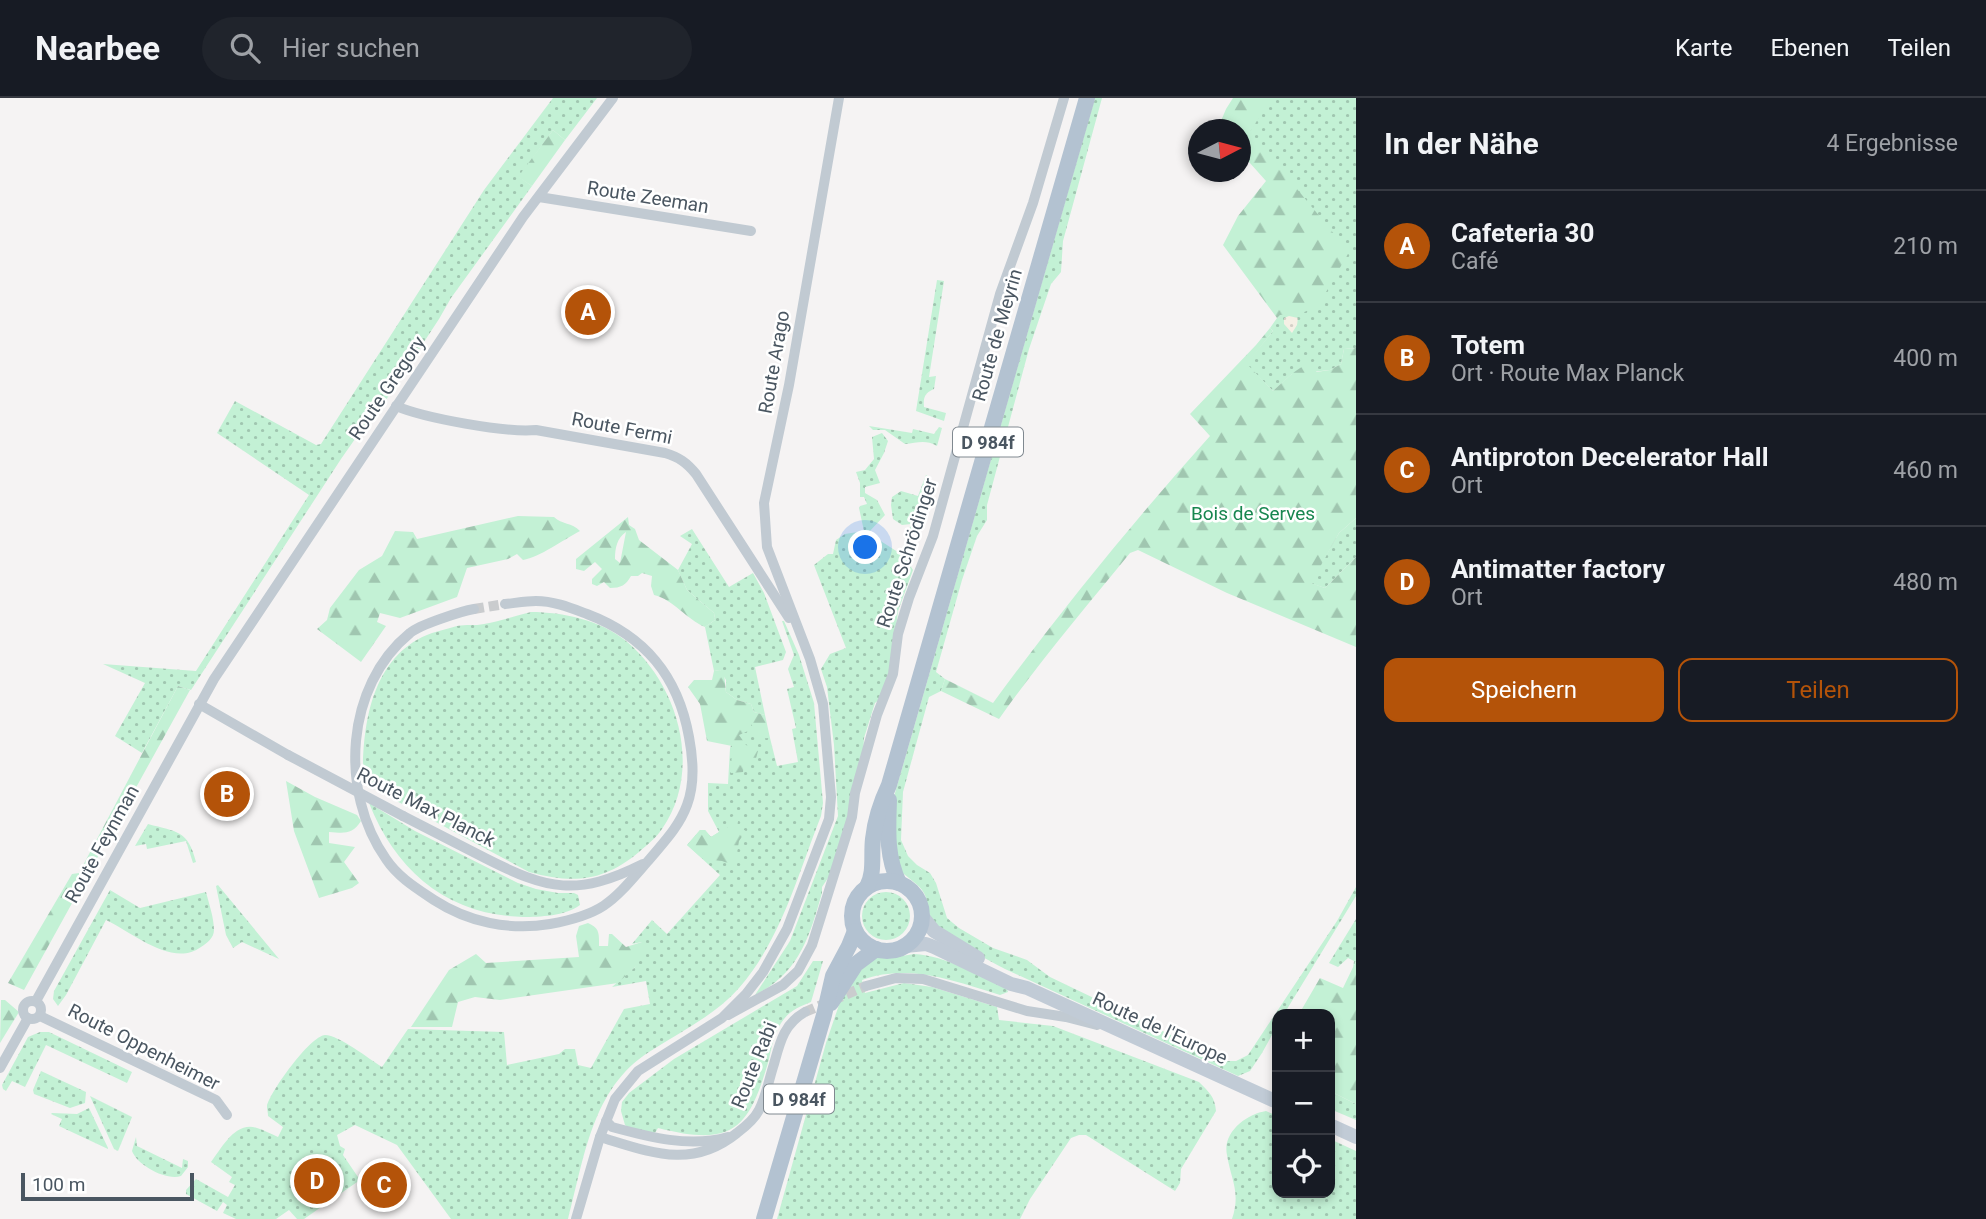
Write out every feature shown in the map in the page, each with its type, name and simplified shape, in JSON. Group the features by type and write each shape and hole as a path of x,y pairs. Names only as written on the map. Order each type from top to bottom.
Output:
{"main road":[{"name":"Route de Meyrin","path":"867,887 872,875 876,818 889,785 1087,98"},
{"name":"Route de Meyrin","path":"889,785 888,843 890,860 899,883"},
{"path":"882,881 899,883 913,894 919,904 921,915 917,932 905,946 888,951 876,949 865,944 855,931 852,920 854,904 867,887 882,881"},
{"name":"D 984f","path":"764,1219 824,1015 833,975 855,931"},
{"name":"D 984f","path":"824,1015 856,964 876,949"}],"street":[{"name":"Route Gregory","path":"200,704 523,217 613,98"},
{"name":"Route Arago","path":"797,629 767,547 764,503 789,385 839,98"},
{"name":"Route Schrödinger","path":"722,1018 783,985 798,971 812,945 845,842 855,793 877,715 893,674 898,634 933,536 1000,294 1033,203 1064,98"},
{"name":"Route Zeeman","path":"539,197 751,231"},
{"name":"Route Fermi","path":"396,406 418,414 515,431 536,430 678,457 696,474 797,629"},
{"path":"474,609 412,631 375,677 355,741 357,786 369,825 386,860 411,885 462,916 500,925 522,926 566,921 607,906 630,884 671,835 689,802 692,752 688,730 678,696 670,681 659,663 636,639 573,608 543,601 505,604"},
{"path":"576,1219 600,1137 615,1100 631,1078 660,1056 722,1018 746,994 775,952 803,891 830,819 831,797 823,704 810,659 797,629"},
{"name":"Route Max Planck","path":"200,704 288,755 523,877 548,885 587,885 648,862"},
{"name":"Route Feynman","path":"36,1001 200,704"},
{"name":"Route de l'Europe","path":"921,915 934,931 1027,988 1272,1100"},
{"name":"Route de l'Europe","path":"905,946 926,944 1011,984 1027,988"},
{"path":"866,985 887,979 914,978 1027,1011 1066,1017 1127,1033"},
{"path":"1009,1004 1021,1000 1027,988"},
{"path":"36,1001 41,1007 40,1016 36,1019 28,1018 23,1008 28,1002 36,1001"},
{"name":"Route Rabi","path":"600,1137 658,1153 680,1156 711,1150 737,1133 758,1111 786,1028 805,1012"},
{"name":"Route Oppenheimer","path":"40,1016 216,1100 227,1115"},
{"path":"0,1068 28,1018"},
{"name":"Route Rabi","path":"606,1121 612,1127 636,1134 690,1142 714,1140 737,1133"},
{"path":"1335,1127 1356,1137"}],"green space":[{"path":"553,98 597,98 565,140 553,130 519,177 532,186 451,298 363,435 355,439 341,459 191,690 178,686 142,753 115,736 145,683 103,664 196,671 309,495 217,433 235,401 316,445 321,444 484,190"},
{"path":"1095,98 1102,98 1063,241 1061,272 1051,284 1029,349 987,505 987,520 977,536 962,580 936,672 945,679 941,691 929,697 903,792 901,840 908,856 930,873 936,883 947,918 993,948 1027,960 1050,977 1225,1061 1236,1061 1248,1055 1272,1019 1272,1035 1250,1071 1238,1076 1005,969 944,933 932,921 922,890 897,867 892,810"},
{"path":"1233,98 1271,98 1251,130 1251,119 1222,119"},
{"path":"1257,98 1356,98 1356,348 1344,349 1341,364 1330,370 1292,374 1273,391 1246,364 1273,331 1270,328 1277,318 1336,251 1251,144 1251,119 1246,119"},
{"path":"553,130 565,140 532,186 518,177"},
{"path":"1251,133 1349,252 1318,306 1302,313 1280,315 1277,318 1223,245 1238,216 1266,181 1251,164"},
{"path":"937,280 944,281 929,377 936,376 934,389 925,396 924,407 946,413 944,421 916,411"},
{"name":"Bois de Serves","path":"1270,328 1273,331 1247,364 1273,391 1307,364 1321,360 1316,372 1330,370 1341,364 1344,349 1356,348 1356,518 1339,533 1311,583 1325,588 1356,557 1356,647 1227,593 1138,550 1130,553 999,719 941,691 945,679 993,703 1098,567 1210,436 1190,414"},
{"path":"869,426 912,433 913,429 934,434 939,427 942,428 937,446 925,442 905,444 885,430 873,430"},
{"path":"882,433 888,441 875,470 880,483 865,487 865,493 877,500 885,515 868,533 901,554 911,524 902,525 893,519 892,497 901,491 918,496 926,475 928,476 904,556 913,570 898,611 892,664 864,738 863,755 846,825 830,875 822,887 807,939 792,965 782,976 755,995 790,941 838,816 834,745 827,687 821,669 830,654 846,648 814,565 828,554 833,554 836,540 845,534 864,531 859,508 867,504 864,497 860,497 860,483 856,472 865,470 874,459 872,437"},
{"path":"518,516 554,517 580,531 530,558 523,560 517,554 508,559 467,568 457,597 400,618 380,613 377,622 386,626 361,662 317,629 327,620 330,608 359,570 382,556 395,531 413,532 417,539"},
{"path":"628,517 629,525 635,529 639,540 678,570 687,590 714,613 715,620 705,627 698,624 668,601 654,595 652,576 642,573 631,576 625,584 617,587 610,588 604,582 597,586 592,584 592,579 602,569 595,562 584,571 576,569 576,559","holes":["626,532 620,563 615,559 616,547 620,537"]},
{"path":"1356,518 1356,557 1325,588 1310,583 1339,533"},
{"path":"692,529 729,587 753,573 764,593 786,652 783,660 755,667 765,715 754,712 751,704 737,700 726,692 726,680 720,670 714,671 705,627 715,620 714,613 687,590 678,570 692,544 680,536"},
{"path":"531,612 581,619 605,628 626,641 660,681 679,729 683,755 681,781 674,806 662,829 626,862 600,875 574,879 529,872 363,783 368,717 383,676 395,658 411,644 432,633 457,626 481,625"},
{"path":"782,621 799,655 814,703 823,803 821,816 787,906 754,969 719,1007 649,1052 630,1067 615,1085 593,1126 568,1219 451,1219 397,1145 355,1125 337,1135 340,1146 345,1149 343,1155 360,1180 304,1219 297,1219 289,1210 276,1219 236,1219 223,1213 227,1205 223,1202 217,1211 186,1194 186,1190 196,1179 228,1197 235,1185 229,1182 232,1177 211,1162 230,1137 242,1128 257,1128 278,1137 283,1127 268,1116 267,1106 270,1099 301,1054 325,1035 346,1043 382,1067 408,1029 504,1032 507,1065 559,1054 565,1049 575,1049 578,1065 591,1068 624,1009 650,1004 646,981 612,987 635,967 642,942 632,944 652,920 667,934 720,875 687,845 700,830 705,830 711,837 719,832 708,811 708,783 728,784 730,748 740,721 753,721 770,738 777,766 798,762 792,729 796,728 787,689 794,687 788,669 794,655"},
{"path":"720,670 724,673 726,692 737,700 751,704 754,712 765,715 770,738 757,739 752,725 747,723 748,731 739,735 746,745 758,751 755,762 744,765 743,772 731,773 732,746 707,741 700,704 688,687 694,680 712,680 714,671"},
{"path":"178,686 190,690 24,990 8,983 72,874 79,873"},
{"path":"286,781 357,815 361,821 351,831 329,832 329,843 355,847 344,862 359,883 352,888 319,898 294,831"},
{"path":"369,803 415,831 518,883 558,893 574,893 578,895 580,905 560,914 523,917 471,908 448,898 428,885 394,849"},
{"path":"739,817 737,826 746,831 739,841 736,859 730,864 703,859 687,845 700,830 705,830 711,837 719,832 727,834 727,819"},
{"path":"148,824 180,834 189,844 196,862 193,863 186,841 147,849 146,844 135,846"},
{"path":"218,885 279,959 242,942 233,948 226,935 216,886"},
{"path":"1356,887 1356,896 1287,1009 1279,1009 1337,921"},
{"path":"110,890 140,908 206,892 213,921 213,935 201,947 178,953 153,946 106,920 58,1006 53,999 54,991"},
{"path":"886,892 903,899 910,916 903,933 886,940 869,933 862,916 869,899"},
{"path":"1356,919 1356,961 1353,968 1354,961 1348,958 1338,967 1329,963"},
{"path":"588,923 598,932 599,946 608,946 609,934 626,947 642,942 645,953 618,983 500,1000 475,997 458,1002 452,1027 411,1027 449,970 476,954 486,963 579,957 576,936 579,926"},
{"path":"914,954 950,962 1007,989 1008,992 1000,995 931,976 897,973 862,980 865,993 904,983 932,987 997,1007 999,1020 1053,1026 1199,1082 1213,1098 1216,1111 1181,1169 1180,1183 1175,1191 1086,1135 1079,1135 1071,1138 1030,1199 1020,1219 777,1219 826,1043 841,999 855,975 875,958"},
{"path":"813,961 823,961 811,1002 793,1011 781,1023 754,1102 745,1117 734,1127 721,1133 704,1135 658,1128 655,1133 631,1129 625,1125 621,1111 622,1102 629,1093 674,1059 797,986"},
{"path":"1356,961 1356,1104 1335,1094 1335,1009 1302,1009 1320,978 1343,988"},
{"path":"1,1000 5,1000 19,1012 0,1043"},
{"path":"49,1032 132,1072 127,1083 46,1045 25,1087 12,1081 6,1091 2,1085 28,1037"},
{"path":"41,1071 86,1092 85,1103 70,1108 34,1094 33,1090"},
{"path":"1335,1094 1356,1104 1356,1120 1335,1111"},
{"path":"90,1096 132,1117 118,1151 114,1149"},
{"path":"89,1108 108,1149 59,1126 62,1119 51,1114 77,1114"},
{"path":"1266,1111 1272,1114 1272,1198 1335,1198 1335,1141 1356,1151 1356,1219 1232,1219 1236,1201 1227,1155 1228,1139 1244,1120"},
{"path":"136,1137 137,1146 182,1168 183,1159 188,1161 188,1167 181,1176 175,1177 153,1171 140,1162 132,1151"}],"sand":[{"path":"1284,318 1298,318 1292,333 1284,324"}],"tunnel":[{"path":"474,609 505,604"},
{"path":"805,1012 866,986"}],"place":[{"name":"Cafeteria 30","path":"588,312"},
{"name":"Totem","path":"227,794"},
{"name":"Antimatter factory","path":"317,1181"},
{"name":"Antiproton Decelerator Hall","path":"384,1185"}]}
